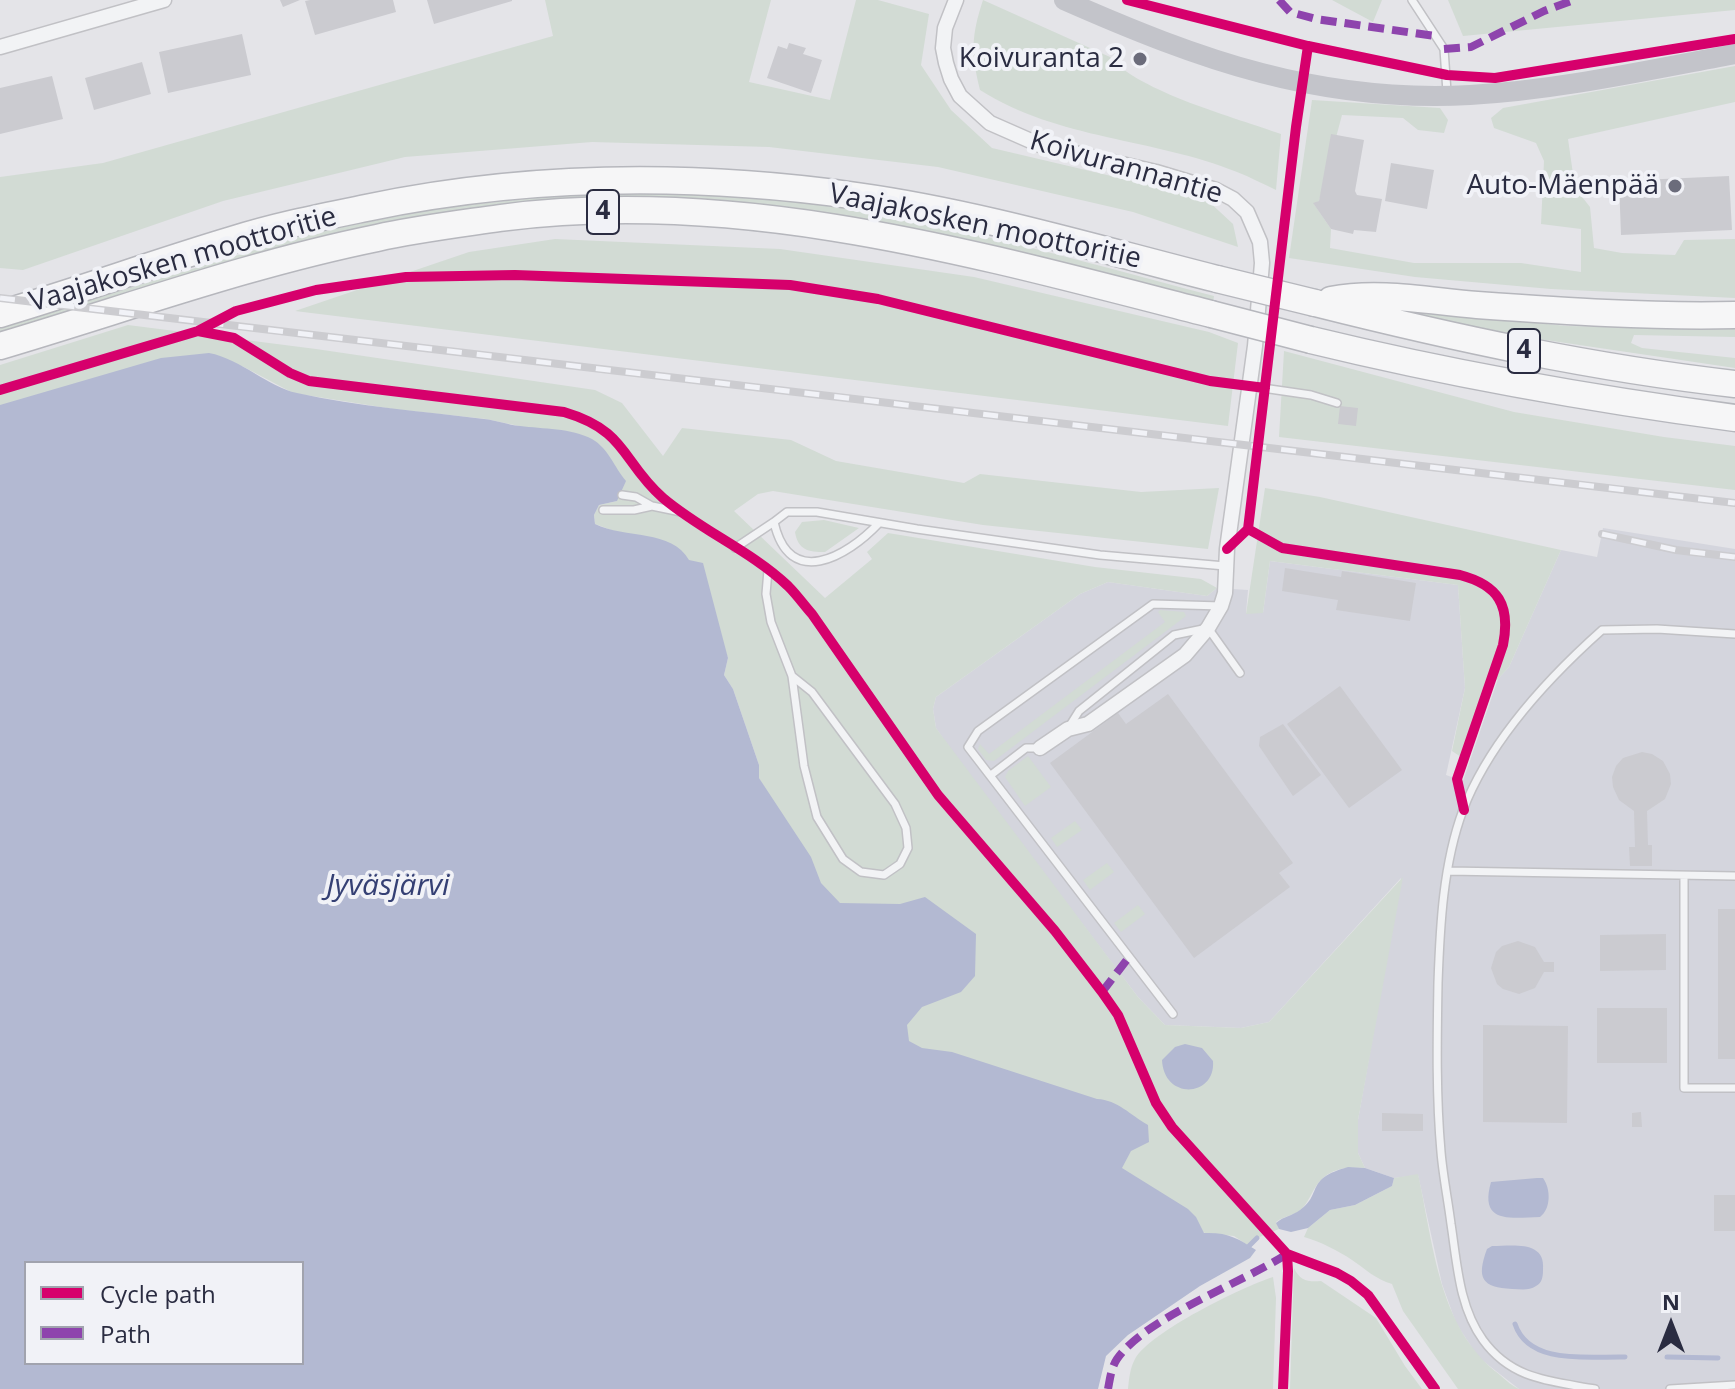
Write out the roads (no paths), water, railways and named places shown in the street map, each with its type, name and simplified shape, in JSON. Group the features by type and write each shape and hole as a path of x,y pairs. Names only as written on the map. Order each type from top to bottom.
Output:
{"highway":[{"name":"Vaajakosken moottoritie","path":"0,314 235,239 367,207 497,187 628,179 731,183 858,196 1028,231 1451,336 1548,356 1735,384"},
{"name":"Vaajakosken moottoritie","path":"0,346 245,271 377,238 503,218 585,212 664,212 826,225 963,252 1311,340 1511,384 1735,418"},
{"path":"1315,303 1352,296 1398,297 1602,313 1735,315"}],"main road":[{"path":"1064,0 1171,46 1260,74 1350,91 1447,96 1496,93 1586,81 1735,54"}],"street":[{"path":"0,47 164,0"},
{"name":"Koivurannantie","path":"956,0 945,28 943,48 946,63 960,96 990,123 1040,145 1156,172 1216,190 1233,199 1247,212 1260,242 1262,263 1255,346 1221,606 1208,628 1185,655 1088,724 1068,729 1040,748"}],"lane":[{"path":"1412,0 1444,49 1447,96"},
{"path":"1248,386 1311,395 1337,403"},
{"path":"622,495 681,512"},
{"path":"603,510 634,510 652,506"},
{"path":"735,548 787,512 817,512 1100,555 1228,566"},
{"path":"774,522 777,535 792,554 805,561 821,563 864,539 879,523"},
{"path":"768,570 766,594 771,622 792,676 804,766 817,817 843,859 861,872 884,875 900,864 908,848 906,828 895,804 812,692 792,676"},
{"path":"1173,1014 968,747 978,731 1153,604 1221,606"},
{"path":"1068,729 1079,711 1174,635 1208,628 1240,673"},
{"path":"1595,1389 1528,1377 1505,1362 1483,1340 1464,1301 1441,1154 1437,1059 1440,942 1448,871 1464,810 1498,743 1550,682 1602,630 1657,629 1735,634"},
{"path":"991,775 1026,748 1040,748"},
{"path":"1448,871 1735,876"},
{"path":"1684,876 1684,1088 1735,1088"},
{"path":"1670,1389 1735,1385"}],"water":[{"name":"Jyväsjärvi","path":"209,353 297,393 566,431 584,435 598,443 626,481 617,501 599,505 594,515 595,524 660,539 681,550 689,560 703,563 728,658 724,675 733,689 759,765 759,778 811,857 821,883 840,903 900,904 925,897 976,934 975,976 961,992 922,1007 907,1025 909,1041 922,1048 952,1052 1111,1102 1124,1109 1148,1125 1149,1142 1131,1151 1122,1168 1188,1209 1204,1233 1232,1237 1256,1250 1250,1258 1200,1286 1128,1335 1106,1356 1098,1389 0,1389 0,405 161,358"},
{"path":"1185,1044 1202,1048 1213,1061 1212,1073 1207,1082 1199,1087 1180,1088 1171,1083 1165,1073 1162,1060 1175,1047"},
{"path":"1348,1167 1365,1168 1394,1178 1392,1186 1355,1205 1330,1210 1308,1228 1291,1232 1279,1229 1276,1223 1307,1204 1325,1177"},
{"path":"1543,1178 1548,1204 1540,1217 1508,1217 1493,1212 1488,1196 1491,1182"},
{"path":"1492,1246 1534,1249 1543,1260 1540,1283 1533,1288 1502,1288 1484,1280 1482,1268 1487,1249"}],"waterway":[{"path":"1249,1246 1257,1238"},
{"path":"1515,1324 1522,1337 1533,1347 1547,1353 1625,1357"},
{"path":"1667,1357 1718,1358"}],"railway":[{"path":"0,298 1735,503"},
{"path":"1602,534 1676,550 1735,557"}],"place":[{"name":"Koivuranta 2","path":"1140,59"},
{"name":"Auto-Mäenpää","path":"1675,186"}]}
